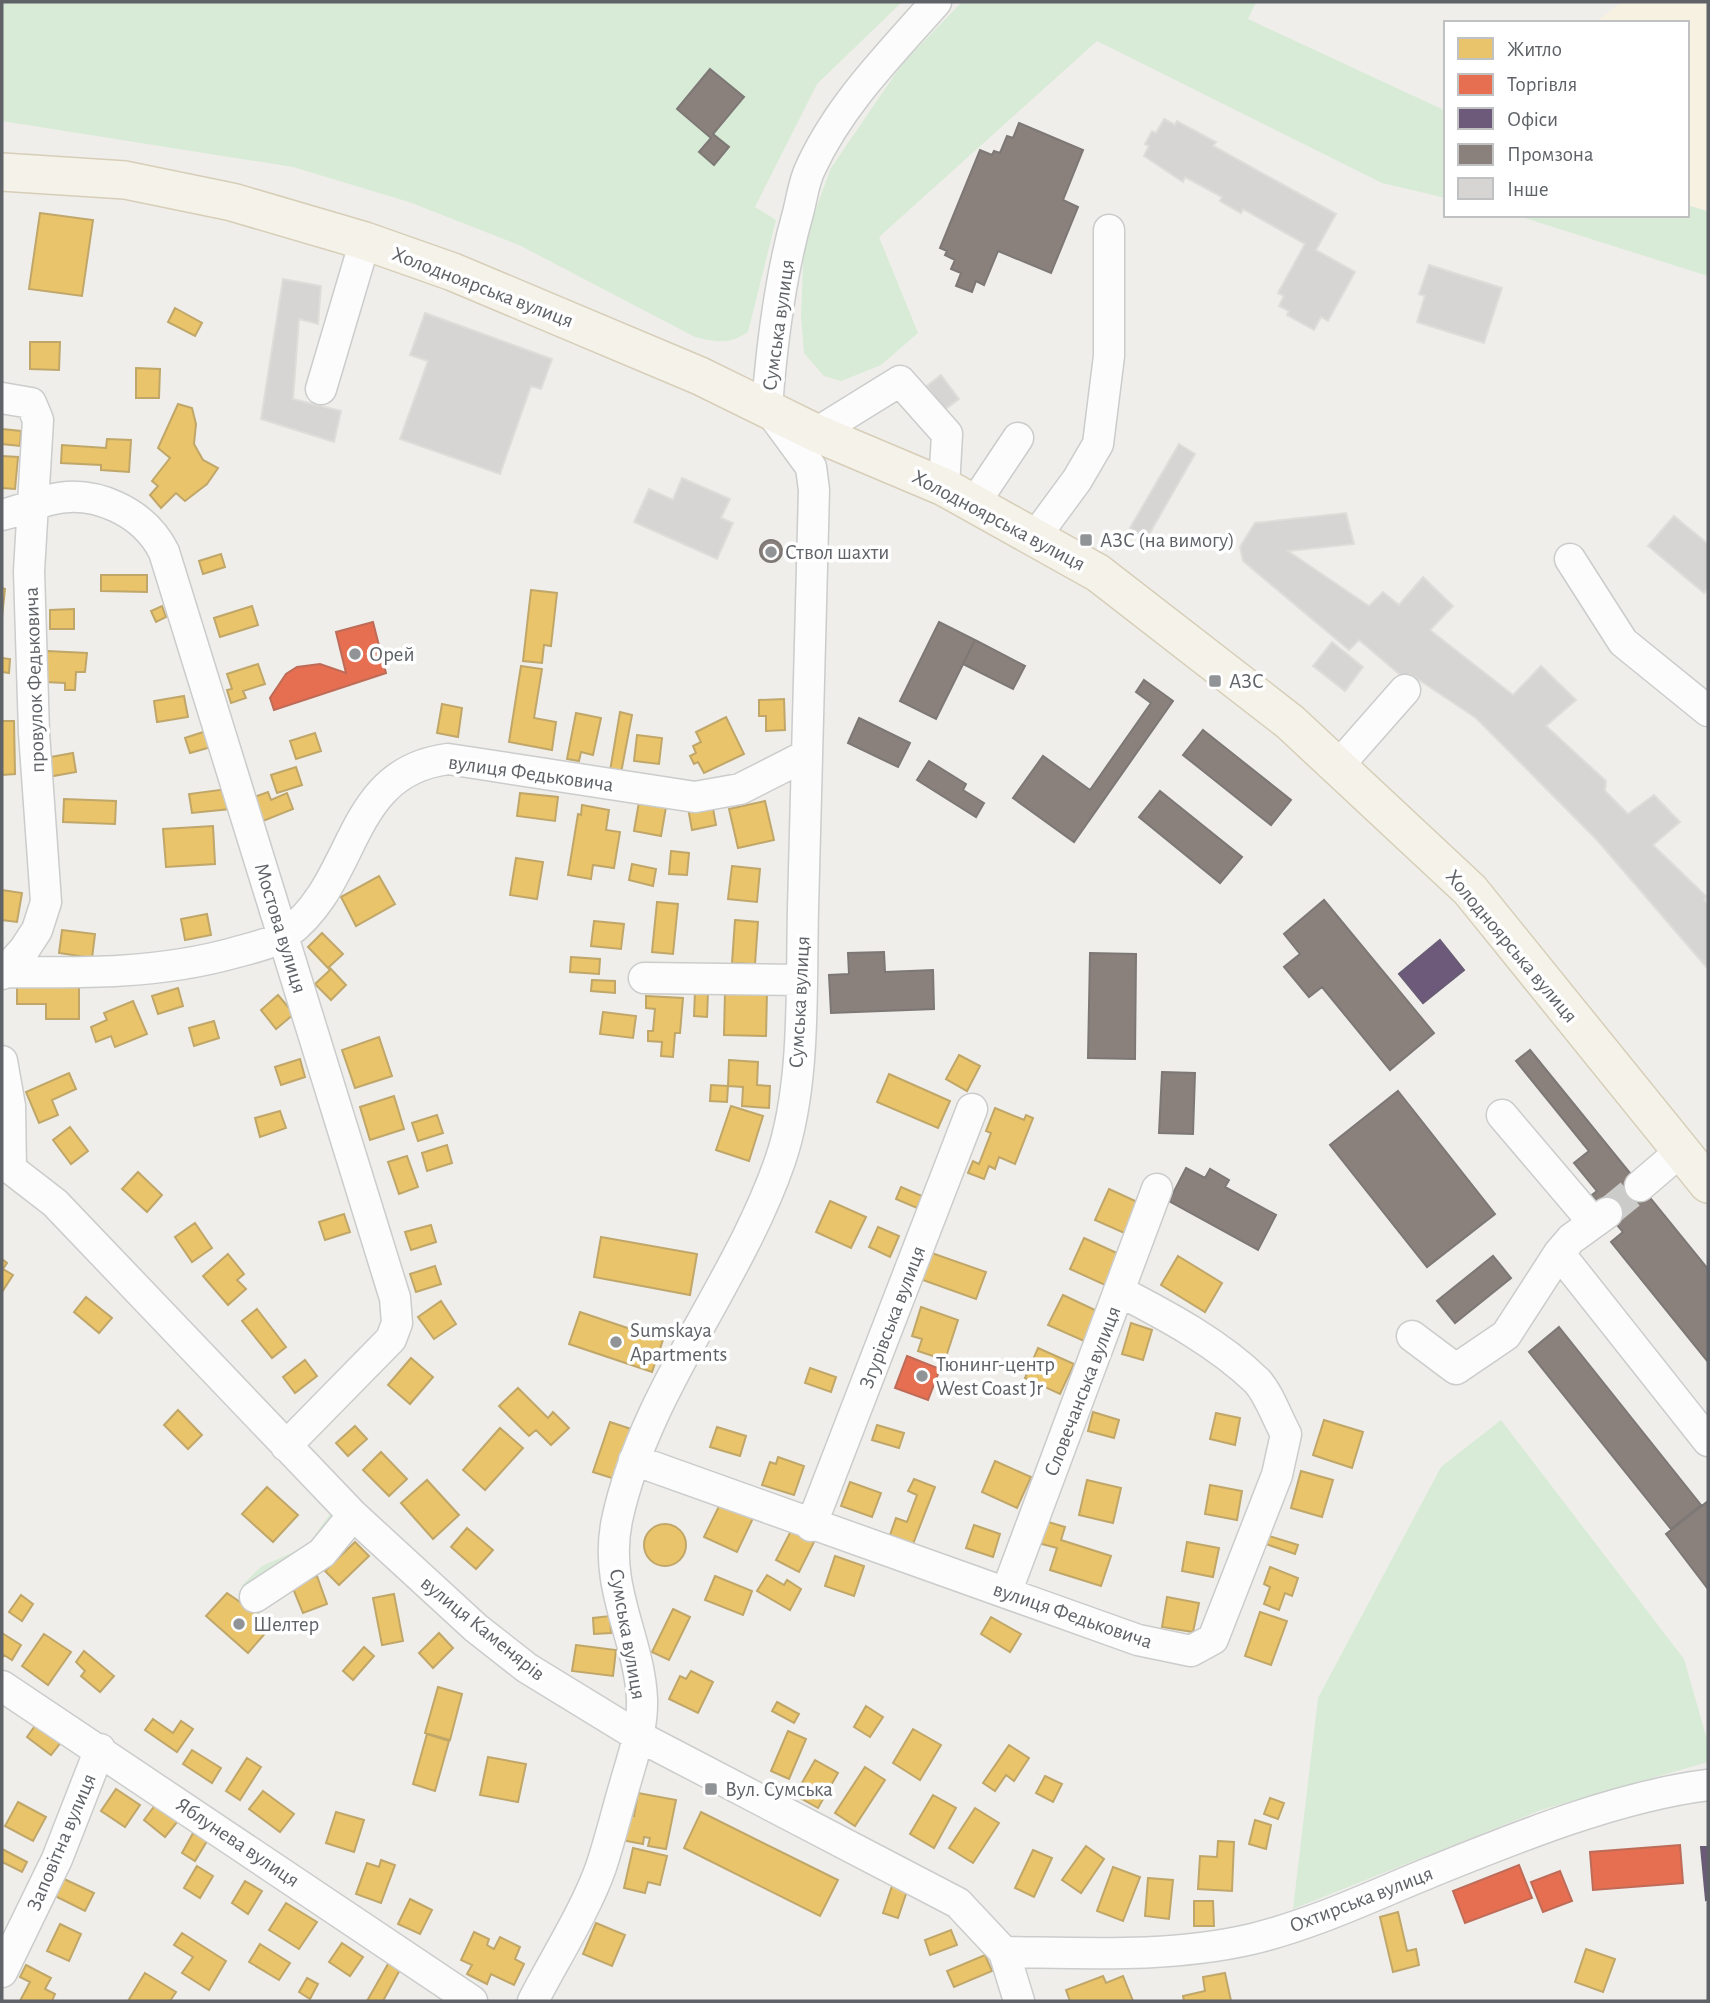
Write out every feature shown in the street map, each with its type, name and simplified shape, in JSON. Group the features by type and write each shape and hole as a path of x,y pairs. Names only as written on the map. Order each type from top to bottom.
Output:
{"main road":[{"name":"Холодноярська вулиця","path":"2,172 125,180 232,202 365,241 453,272 572,321 959,495 1098,573 1290,722 1471,890 1708,1184"}],"street":[{"name":"Сумська вулиця","path":"533,2001 600,1871 638,1736 642,1699 638,1670 622,1614 614,1564 616,1523 634,1460 680,1361 741,1251 781,1158 792,1108 801,981 814,490 811,467 766,407 779,300 790,241 810,168 849,106 936,2"},
{"path":"1035,537 1077,480 1098,444 1109,356 1109,230"},
{"path":"321,389 365,241"},
{"path":"816,433 900,381 947,433 959,495"},
{"name":"провулок Федьковича","path":"2,397 31,403 36,409 38,420 29,571 34,733 46,902 37,930 3,973"},
{"path":"959,495 1018,438"},
{"name":"Мостова вулиця","path":"2,515 31,508 49,500 68,499 107,504 128,511 146,524 157,538 164,552 395,1298 397,1324 391,1339 286,1446"},
{"path":"1570,559 1623,642 1708,711"},
{"path":"1339,765 1405,690"},
{"name":"вулиця Федьковича","path":"3,973 95,973 192,965 284,936 307,917 327,892 348,846 386,784 401,772 425,762 448,759 695,797 740,789 807,755"},
{"path":"644,978 801,981"},
{"path":"2,1061 10,1106 6,1167"},
{"name":"Згурівська вулиця","path":"811,1525 972,1109"},
{"path":"1412,1336 1456,1369 1506,1335 1559,1253 1600,1217 1502,1115"},
{"path":"1640,1186 1682,1150"},
{"name":"вулиця Каменярів","path":"6,1167 55,1203 353,1515 476,1628 527,1668 638,1736 958,1903 1003,1952 1019,2001"},
{"name":"Словечанська вулиця","path":"1006,1593 1157,1189"},
{"path":"1559,1253 1708,1441"},
{"name":"вулиця Федьковича","path":"634,1460 1138,1640 1191,1651 1213,1639 1277,1475 1286,1434 1258,1383 1197,1335 1119,1291"},
{"path":"255,1597 322,1553 353,1515"},
{"name":"Яблунева вулиця","path":"2,1686 100,1749 472,2001"},
{"name":"Заповітна вулиця","path":"2,1972 57,1860 100,1749"},
{"name":"Охтирська вулиця","path":"1003,1952 1121,1954 1183,1951 1254,1938 1371,1899 1431,1872 1594,1812 1681,1788 1708,1785"}],"green space":[{"path":"2,2 902,2 817,84 755,207 776,220 748,332 735,339 723,341 695,337 519,245 409,202 293,167 2,121"},
{"path":"962,2 1256,2 1248,19 1444,110 1444,198 1382,183 1097,41 879,237 918,333 881,365 841,381 824,376 804,353 801,316 804,241 831,168 902,64"},
{"path":"1689,206 1708,211 1708,276 1521,217 1689,217"},
{"path":"1501,1420 1684,1659 1708,1743 1708,1762 1541,1810 1293,1909 1318,1698 1441,1467"},
{"path":"330,1514 336,1521 314,1550 255,1586 241,1586 262,1566 307,1546"}],"sand":[{"path":"1621,2 1708,2 1708,211 1689,206 1689,21 1597,21"}],"building: Житло":[{"path":"40,213 93,220 82,296 29,289"},
{"path":"175,308 202,323 195,336 168,322"},
{"path":"30,342 60,342 59,370 30,369"},
{"path":"136,368 160,369 159,398 136,398"},
{"path":"178,404 192,408 196,424 194,444 203,460 218,468 207,484 185,501 176,493 161,508 150,495 158,486 152,481 170,458 158,448"},
{"path":"2,429 21,431 20,446 2,444"},
{"path":"107,439 131,440 129,472 101,470 101,465 61,463 62,445 106,448"},
{"path":"2,456 18,457 15,489 2,488"},
{"path":"221,554 225,567 203,574 199,561"},
{"path":"101,575 147,575 147,592 101,591"},
{"path":"2,588 5,589 2,617"},
{"path":"531,590 557,593 551,646 544,645 542,663 523,661"},
{"path":"162,606 166,617 156,622 151,611"},
{"path":"252,606 258,625 220,637 214,618"},
{"path":"74,609 74,629 50,629 50,610"},
{"path":"47,651 87,653 85,672 76,672 75,690 65,690 65,683 45,682"},
{"path":"2,658 10,659 9,673 2,672"},
{"path":"258,664 265,684 243,691 246,698 231,703 227,690 232,689 227,674"},
{"path":"521,666 542,669 534,718 556,722 552,750 509,742"},
{"path":"184,696 188,717 157,722 154,701"},
{"path":"784,699 785,730 766,731 766,716 759,716 759,700"},
{"path":"442,704 462,708 458,737 437,733"},
{"path":"620,712 632,715 621,773 610,771"},
{"path":"576,713 601,718 593,755 581,752 579,761 567,759"},
{"path":"726,717 744,754 704,773 698,762 694,764 690,756 696,753 693,746 701,742 696,732"},
{"path":"2,721 14,721 15,774 2,775"},
{"path":"206,731 211,747 190,753 185,738"},
{"path":"315,733 321,751 296,759 290,741"},
{"path":"637,735 662,738 659,764 634,761"},
{"path":"73,753 76,772 48,777 45,758"},
{"path":"296,767 302,785 277,793 271,775"},
{"path":"227,789 230,809 192,813 189,794"},
{"path":"268,792 271,800 287,793 293,809 263,821 254,797"},
{"path":"520,793 558,797 555,821 517,816"},
{"path":"64,799 116,801 115,824 63,822"},
{"path":"765,801 774,840 738,848 729,809"},
{"path":"639,802 666,807 661,836 634,831"},
{"path":"712,803 716,825 692,830 688,808"},
{"path":"582,805 609,810 606,830 620,832 614,868 593,865 591,879 568,875 578,814 581,815"},
{"path":"213,826 215,864 166,867 163,829"},
{"path":"671,851 689,853 687,875 669,874"},
{"path":"516,858 543,862 537,899 510,895"},
{"path":"632,864 656,869 653,886 629,880"},
{"path":"732,866 760,869 757,902 728,899"},
{"path":"379,876 395,904 356,926 341,897"},
{"path":"2,890 22,893 17,922 2,920"},
{"path":"657,902 678,904 673,954 652,952"},
{"path":"207,914 211,935 185,940 181,919"},
{"path":"735,920 758,922 755,964 732,963"},
{"path":"594,921 624,924 621,949 591,946"},
{"path":"62,930 95,934 92,958 59,953"},
{"path":"322,933 343,954 329,967 346,985 331,1000 315,984 330,970 308,947"},
{"path":"571,957 600,959 599,974 570,972"},
{"path":"592,980 615,981 615,993 591,991"},
{"path":"17,985 79,986 79,1019 46,1019 46,1004 17,1004"},
{"path":"178,988 183,1006 158,1014 152,996"},
{"path":"695,991 708,992 707,1017 694,1016"},
{"path":"725,991 767,992 766,1036 724,1035"},
{"path":"278,995 294,1014 276,1029 261,1010"},
{"path":"646,996 683,998 680,1033 675,1033 673,1057 661,1056 662,1042 648,1041 648,1031 653,1031 655,1009 646,1008"},
{"path":"133,1001 147,1034 115,1047 111,1036 96,1042 91,1027 107,1020 104,1013"},
{"path":"603,1012 636,1016 633,1038 600,1034"},
{"path":"214,1021 219,1038 194,1046 189,1028"},
{"path":"379,1037 392,1076 355,1088 342,1050"},
{"path":"959,1055 980,1066 967,1091 946,1079"},
{"path":"300,1059 305,1077 281,1085 275,1067"},
{"path":"729,1060 758,1062 757,1085 770,1086 769,1108 742,1106 743,1087 728,1086"},
{"path":"69,1073 76,1089 52,1100 58,1115 39,1123 26,1092"},
{"path":"889,1074 950,1101 938,1128 877,1102"},
{"path":"711,1085 728,1086 727,1102 710,1101"},
{"path":"394,1096 404,1129 370,1140 360,1107"},
{"path":"731,1106 763,1116 749,1161 716,1150"},
{"path":"995,1108 1024,1120 1026,1115 1033,1118 1015,1164 999,1157 995,1169 989,1166 984,1179 968,1173 973,1161 979,1164 991,1133 986,1131"},
{"path":"280,1111 286,1128 260,1137 255,1118"},
{"path":"437,1115 443,1133 418,1141 412,1123"},
{"path":"70,1127 88,1151 71,1164 53,1140"},
{"path":"447,1145 452,1163 427,1171 422,1153"},
{"path":"407,1156 418,1187 399,1194 388,1162"},
{"path":"138,1172 162,1195 147,1212 122,1189"},
{"path":"901,1187 922,1196 917,1208 896,1199"},
{"path":"1109,1189 1144,1205 1131,1236 1095,1220"},
{"path":"830,1201 866,1217 851,1248 816,1232"},
{"path":"344,1214 350,1232 325,1240 319,1222"},
{"path":"195,1223 212,1248 192,1262 175,1237"},
{"path":"431,1225 436,1242 411,1250 405,1232"},
{"path":"878,1227 899,1236 890,1257 869,1247"},
{"path":"601,1237 697,1254 690,1295 594,1277"},
{"path":"1084,1238 1119,1254 1105,1285 1070,1269"},
{"path":"926,1251 986,1272 976,1299 917,1278"},
{"path":"228,1254 244,1274 237,1280 246,1289 228,1305 203,1276"},
{"path":"1178,1256 1222,1283 1205,1312 1161,1285"},
{"path":"2,1259 7,1263 3,1269 13,1275 2,1292"},
{"path":"435,1266 441,1284 416,1292 410,1274"},
{"path":"1063,1295 1097,1311 1084,1341 1048,1325"},
{"path":"86,1297 112,1318 99,1333 74,1312"},
{"path":"441,1301 456,1324 434,1339 418,1317"},
{"path":"921,1307 958,1320 945,1360 918,1351 922,1339 912,1336"},
{"path":"257,1309 286,1347 272,1358 242,1321"},
{"name":"Sumskaya Apartments","path":"580,1312 663,1340 652,1372 569,1344"},
{"path":"1131,1323 1152,1330 1143,1360 1122,1354"},
{"path":"1038,1348 1074,1364 1060,1394 1025,1378"},
{"path":"411,1358 433,1377 410,1404 388,1385"},
{"path":"305,1360 317,1376 295,1393 283,1377"},
{"path":"810,1368 836,1377 831,1392 805,1383"},
{"path":"518,1388 548,1418 553,1412 569,1428 551,1445 536,1430 529,1436 499,1406"},
{"path":"178,1410 202,1435 188,1449 164,1425"},
{"path":"1093,1412 1119,1420 1114,1438 1088,1431"},
{"path":"1216,1413 1240,1418 1235,1445 1210,1439"},
{"path":"1324,1420 1363,1432 1352,1468 1313,1455"},
{"path":"610,1422 631,1429 615,1479 593,1472"},
{"path":"877,1425 904,1433 899,1448 872,1440"},
{"path":"355,1426 367,1439 348,1456 336,1443"},
{"path":"717,1427 746,1436 740,1456 710,1447"},
{"path":"500,1428 523,1448 485,1490 463,1470"},
{"path":"381,1452 407,1479 389,1496 363,1470"},
{"path":"778,1457 804,1466 794,1495 762,1485 770,1462 776,1464"},
{"path":"995,1461 1031,1477 1017,1508 982,1492"},
{"path":"1301,1471 1333,1480 1322,1517 1291,1508"},
{"path":"914,1479 935,1487 913,1544 890,1535 896,1518 907,1522 917,1495 908,1491"},
{"path":"427,1480 459,1515 433,1539 401,1503"},
{"path":"1087,1480 1121,1488 1113,1523 1079,1515"},
{"path":"850,1482 881,1493 872,1517 841,1506"},
{"path":"1210,1485 1242,1491 1237,1520 1205,1514"},
{"path":"267,1487 298,1515 273,1542 242,1514"},
{"path":"722,1500 754,1516 737,1552 704,1537"},
{"path":"1045,1521 1065,1527 1061,1540 1111,1556 1101,1586 1050,1570 1057,1548 1038,1543"},
{"path":"665,1524 680,1530 686,1545 680,1560 665,1566 650,1560 644,1545 650,1530"},
{"path":"974,1525 1000,1534 993,1557 966,1548"},
{"path":"793,1527 816,1538 799,1572 776,1560"},
{"path":"467,1528 493,1550 476,1569 451,1547"},
{"path":"1269,1536 1298,1545 1295,1554 1266,1544"},
{"path":"355,1542 369,1556 339,1585 325,1571"},
{"path":"1187,1542 1219,1548 1213,1577 1182,1571"},
{"path":"835,1556 864,1566 854,1596 825,1586"},
{"path":"1270,1567 1298,1578 1292,1596 1285,1593 1279,1610 1264,1604 1270,1587 1264,1584"},
{"path":"767,1575 784,1585 787,1580 801,1589 790,1610 757,1591"},
{"path":"317,1576 327,1604 303,1613 292,1586"},
{"path":"715,1576 752,1591 743,1615 705,1600"},
{"name":"Шелтер","path":"227,1593 259,1615 256,1619 268,1630 248,1653 206,1616"},
{"path":"394,1594 403,1641 382,1645 373,1598"},
{"path":"21,1595 33,1604 22,1621 9,1612"},
{"path":"1167,1597 1199,1603 1193,1632 1162,1627"},
{"path":"673,1609 690,1617 669,1660 652,1652"},
{"path":"1260,1612 1287,1621 1271,1665 1245,1656"},
{"path":"610,1616 611,1633 594,1634 593,1618"},
{"path":"991,1617 1021,1634 1010,1652 981,1634"},
{"path":"2,1633 21,1645 12,1660 4,1655 2,1658"},
{"path":"439,1633 453,1648 433,1668 419,1653"},
{"path":"44,1634 71,1652 48,1685 22,1666"},
{"path":"576,1645 616,1650 613,1676 572,1671"},
{"path":"364,1647 374,1656 353,1680 343,1671"},
{"path":"84,1651 114,1676 100,1692 81,1676 85,1671 76,1662"},
{"path":"691,1671 713,1682 698,1713 669,1699 680,1676 686,1679"},
{"path":"438,1687 462,1694 450,1740 425,1733"},
{"path":"777,1702 799,1714 794,1723 772,1711"},
{"path":"866,1706 883,1717 870,1737 854,1727"},
{"path":"153,1719 173,1733 181,1721 193,1729 177,1752 145,1730"},
{"path":"37,1723 62,1741 51,1755 27,1737"},
{"path":"913,1729 941,1745 920,1780 893,1763"},
{"path":"788,1731 806,1739 789,1779 771,1771"},
{"path":"427,1734 449,1741 435,1791 413,1784"},
{"path":"1009,1745 1029,1758 1014,1781 1006,1775 995,1791 983,1783"},
{"path":"192,1750 221,1768 212,1783 183,1764"},
{"path":"488,1757 526,1764 518,1802 480,1795"},
{"path":"247,1758 261,1767 240,1800 226,1791"},
{"path":"815,1760 838,1773 818,1808 795,1795"},
{"path":"865,1767 885,1780 855,1826 835,1813"},
{"path":"1045,1776 1062,1784 1053,1802 1036,1793"},
{"path":"116,1789 140,1805 125,1827 101,1811"},
{"path":"263,1791 294,1814 280,1832 249,1809"},
{"path":"638,1793 676,1800 666,1849 648,1846 650,1838 644,1837 643,1844 621,1840 626,1814 634,1816"},
{"path":"933,1795 956,1808 934,1848 910,1834"},
{"path":"1270,1798 1284,1803 1278,1819 1264,1814"},
{"path":"18,1802 46,1817 33,1841 5,1826"},
{"path":"156,1804 178,1821 165,1837 144,1820"},
{"path":"975,1808 999,1823 973,1863 949,1848"},
{"path":"336,1812 364,1820 354,1852 326,1843"},
{"path":"701,1812 838,1880 820,1916 684,1848"},
{"path":"1255,1820 1271,1825 1266,1849 1249,1844"},
{"path":"193,1833 207,1841 195,1861 182,1853"},
{"path":"1218,1841 1234,1842 1232,1891 1198,1889 1200,1856 1217,1857"},
{"path":"1086,1846 1104,1859 1081,1893 1062,1880"},
{"path":"633,1848 667,1856 660,1885 648,1882 645,1893 624,1888"},
{"path":"2,1849 27,1862 22,1872 2,1862"},
{"path":"1033,1850 1052,1858 1034,1897 1015,1888"},
{"path":"381,1860 395,1865 381,1903 356,1894 367,1863 379,1867"},
{"path":"197,1866 213,1876 200,1898 184,1888"},
{"path":"1113,1867 1140,1877 1123,1921 1097,1911"},
{"path":"62,1878 94,1893 85,1911 53,1895"},
{"path":"1148,1878 1173,1880 1169,1919 1145,1916"},
{"path":"245,1881 262,1891 248,1914 232,1903"},
{"path":"893,1883 908,1888 898,1918 883,1913"},
{"path":"410,1899 432,1910 420,1934 398,1924"},
{"path":"1194,1901 1213,1901 1214,1926 1194,1926"},
{"path":"286,1903 317,1922 299,1949 269,1930"},
{"path":"1398,1912 1407,1951 1416,1949 1419,1965 1393,1972 1380,1917"},
{"path":"596,1923 625,1935 612,1966 583,1954"},
{"path":"60,1924 81,1934 69,1961 47,1951"},
{"path":"951,1930 957,1945 930,1955 925,1940"},
{"path":"474,1932 489,1939 487,1945 494,1949 500,1937 520,1947 515,1959 524,1964 514,1985 491,1974 487,1984 467,1974 472,1965 461,1960"},
{"path":"182,1933 226,1961 209,1990 182,1973 193,1957 174,1945"},
{"path":"342,1943 363,1957 350,1976 329,1962"},
{"path":"260,1944 290,1963 279,1980 249,1962"},
{"path":"1586,1949 1615,1959 1603,1992 1575,1982"},
{"path":"985,1955 992,1971 954,1987 947,1971"},
{"path":"392,1957 403,1964 383,2001 367,2001"},
{"path":"26,1965 51,1978 45,1989 55,1994 52,2001 20,2001 30,1982 20,1977"},
{"path":"145,1973 176,1992 170,2001 128,2001"},
{"path":"1225,1973 1231,2001 1184,2001 1183,1996 1205,1991 1203,1977"},
{"path":"1103,1976 1106,1983 1123,1976 1133,2001 1070,2001 1066,1990"},
{"path":"307,1978 318,1984 310,1999 299,1992"}],"building: Торгівля":[{"path":"373,622 386,673 274,710 270,698 286,674 297,667 320,664 346,673 336,632"},
{"path":"907,1356 940,1369 928,1400 895,1388"},
{"path":"1680,1845 1683,1883 1593,1890 1590,1852"},
{"path":"1519,1865 1532,1898 1465,1923 1453,1891"},
{"path":"1560,1871 1572,1901 1543,1912 1531,1882"}],"building: Офіси":[{"path":"1440,940 1464,970 1423,1003 1399,974"},
{"path":"1701,1847 1708,1847 1706,1900"}],"building: Промзона":[{"path":"710,69 744,97 713,134 729,147 714,165 699,152 711,138 677,109"},
{"path":"1019,123 1083,150 1063,200 1078,207 1051,273 998,251 984,285 976,281 972,292 956,286 961,273 951,269 955,260 945,255 947,251 940,248 980,150 992,155 994,151 1000,153 1007,136 1013,138"},
{"name":"Ствол шахти","path":"771,540 779,543 782,551 779,559 771,562 763,559 760,551 763,543"},
{"path":"939,622 975,640 936,719 900,701"},
{"path":"975,640 1025,666 1013,689 963,664"},
{"path":"1144,680 1173,701 1074,842 1013,798 1043,756 1090,790 1151,703 1136,692"},
{"path":"859,718 910,743 898,767 848,743"},
{"path":"1203,730 1291,800 1271,825 1183,755"},
{"path":"929,761 966,784 963,790 984,803 976,817 917,780"},
{"path":"1160,791 1242,857 1220,883 1139,817"},
{"path":"1324,900 1434,1033 1390,1070 1322,987 1309,997 1284,967 1300,954 1284,934"},
{"path":"884,952 885,972 933,970 934,1009 831,1013 829,975 849,974 848,953"},
{"path":"1090,953 1136,954 1135,1059 1088,1058"},
{"path":"1530,1050 1708,1269 1708,1362 1611,1242 1623,1232 1592,1195 1597,1191 1574,1163 1589,1151 1516,1061"},
{"path":"1162,1072 1195,1073 1193,1134 1159,1133"},
{"path":"1398,1091 1495,1214 1427,1267 1330,1145"},
{"path":"1186,1168 1205,1178 1210,1169 1229,1180 1225,1187 1276,1215 1258,1250 1169,1201"},
{"path":"1493,1256 1511,1278 1455,1323 1437,1301"},
{"path":"1559,1327 1701,1505 1671,1529 1529,1352"},
{"path":"1708,1501 1708,1589 1666,1534"}],"building: Інше":[{"path":"1164,119 1175,125 1177,121 1216,142 1213,146 1336,214 1316,250 1355,272 1328,321 1321,317 1314,330 1287,315 1289,311 1279,306 1284,296 1278,293 1305,244 1243,209 1241,213 1220,201 1222,197 1185,177 1183,182 1144,156 1149,146 1145,144 1152,131 1156,133"},
{"path":"1429,265 1502,288 1484,343 1417,322 1425,296 1419,294"},
{"path":"283,279 321,286 318,324 299,319 293,399 341,411 334,442 261,419"},
{"path":"425,313 552,359 541,389 531,386 500,474 400,439 428,361 410,355"},
{"path":"941,375 959,399 944,410 927,386"},
{"path":"1179,444 1195,454 1147,538 1130,528"},
{"path":"682,478 730,499 721,518 733,523 717,559 634,522 649,489 673,500"},
{"path":"1346,513 1354,544 1288,551 1369,606 1383,592 1399,605 1423,577 1453,606 1430,630 1513,695 1541,666 1576,700 1546,726 1606,781 1605,791 1628,814 1654,795 1680,822 1653,845 1707,897 1704,899 1708,904 1708,969 1597,840 1476,718 1410,674 1405,679 1359,640 1349,650 1243,561 1240,547 1255,523"},
{"path":"1674,516 1708,544 1708,588 1704,593 1648,546"},
{"path":"1332,642 1363,667 1345,691 1313,666"}],"tunnel":[{"path":"1607,1213 1640,1186"}],"place":[{"name":"АЗС (на вимогу)","path":"1086,540"},
{"name":"Ствол шахти","path":"771,552"},
{"name":"Орей","path":"355,654"},
{"name":"АЗС","path":"1215,681"},
{"name":"Sumskaya Apartments","path":"616,1342"},
{"name":"Тюнинг-центр West Coast Jr","path":"922,1376"},
{"name":"Шелтер","path":"239,1624"},
{"name":"Вул. Сумська","path":"711,1789"}]}
